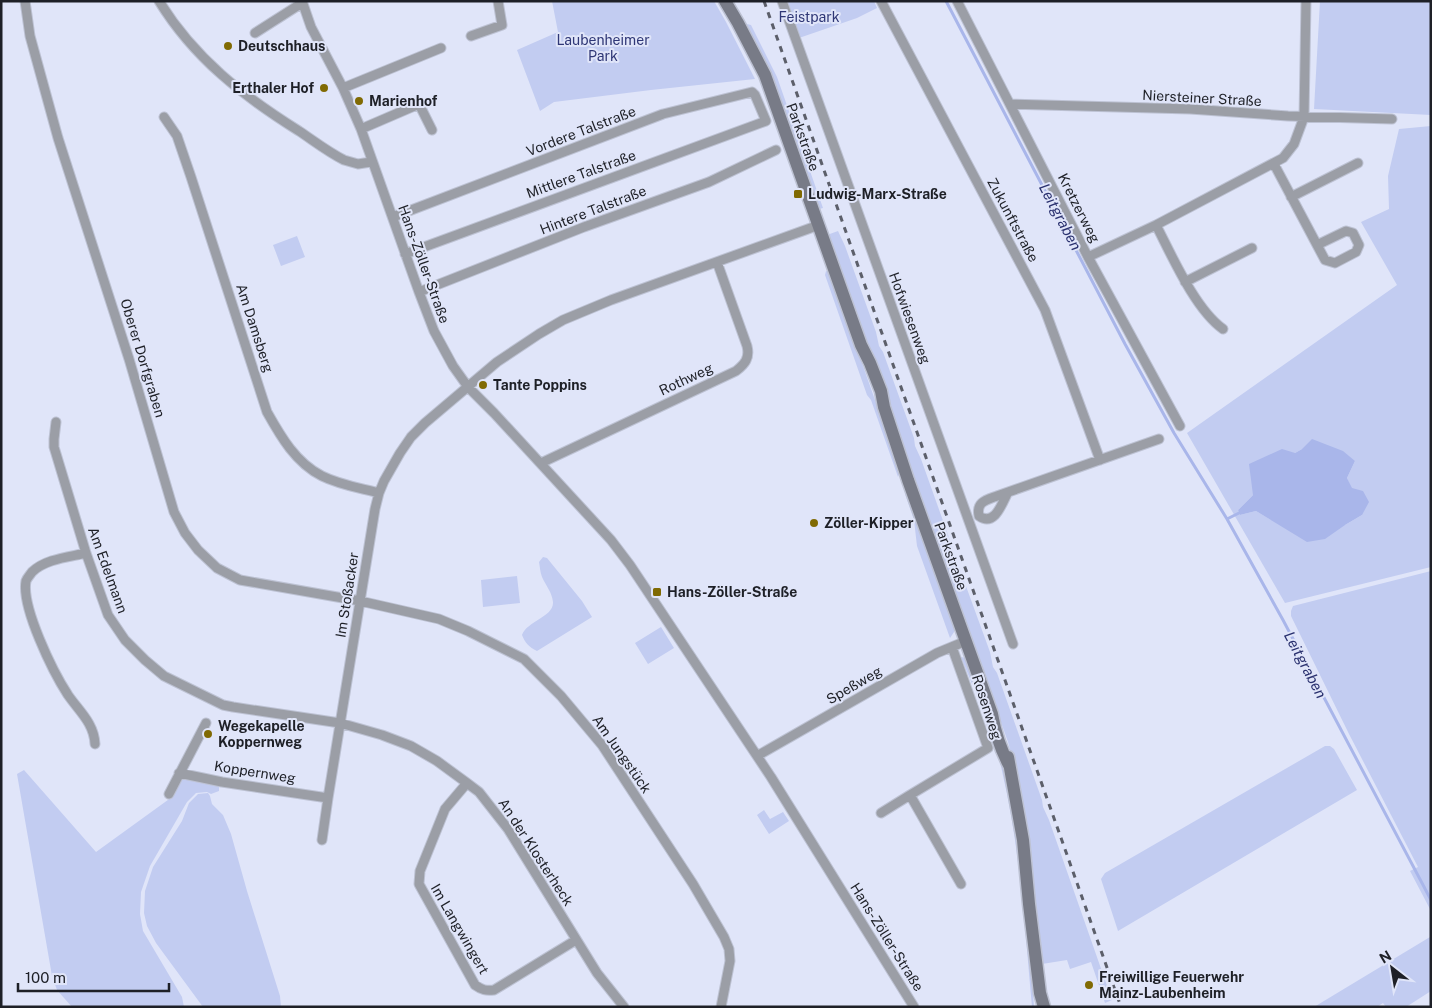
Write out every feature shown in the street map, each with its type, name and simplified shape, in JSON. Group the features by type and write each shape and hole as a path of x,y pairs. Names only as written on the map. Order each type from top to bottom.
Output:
{"main road":[{"name":"Parkstraße","path":"725,1 765,75 861,345 881,392 884,407 908,480 992,714 1001,729 1007,749 1008,765 1023,840 1040,1007"},
{"name":"Parkstraße","path":"1040,993 1044,1007"}],"street":[{"name":"Oberer Dorfgraben","path":"25,1 30,36 58,138 132,367 174,512 185,533 198,550 217,568 240,580 360,601"},
{"path":"160,1 177,28 193,47 217,71 260,106 344,160 358,164 371,162"},
{"path":"471,36 502,24 498,1"},
{"name":"Hofwiesenweg","path":"782,1 1013,644"},
{"name":"Zukunftstraße","path":"881,1 1045,310 1100,460"},
{"name":"Kretzerweg","path":"957,1 1088,257 1180,426"},
{"path":"1088,257 1156,225 1283,158 1294,144 1304,116 1306,1"},
{"path":"255,33 302,2"},
{"name":"Hans-Zöller-Straße","path":"302,2 311,27 343,88 361,129 371,162 393,217 419,292 452,366 468,387 611,540 630,565 799,820 914,1007"},
{"path":"343,88 442,48"},
{"name":"Vordere Talstraße","path":"393,217 663,114 752,92 766,121"},
{"path":"361,129 419,104 432,130"},
{"name":"Niersteiner Straße","path":"1010,104 1190,109 1392,119"},
{"name":"Am Damsberg","path":"164,117 177,136 267,412 279,434 286,445 298,457 321,476 336,482 379,493"},
{"name":"Mittlere Talstraße","path":"406,254 766,121"},
{"name":"Hintere Talstraße","path":"419,292 709,182 776,150"},
{"path":"1292,196 1358,163"},
{"path":"1274,164 1292,196 1317,245 1325,260 1335,262 1356,252 1359,244 1353,233 1346,231 1317,245"},
{"path":"468,387 497,362 563,320 611,300 819,225"},
{"path":"1156,225 1185,282 1206,314 1223,329"},
{"path":"1185,282 1252,248"},
{"name":"Rothweg","path":"541,463 736,371 742,366 748,357 747,346 717,262"},
{"name":"Im Stoßacker","path":"322,840 379,493 400,453 411,437 468,387"},
{"name":"Am Edelmann","path":"56,422 54,446 86,553 108,616 125,640 164,676 223,705 340,723"},
{"path":"1008,492 997,513 991,518 986,519 979,516 978,510 982,502 1008,492 1159,439"},
{"path":"967,515 978,510"},
{"path":"86,553 47,563 34,571 26,580 26,598 32,620 59,681 91,727 95,744"},
{"name":"Am Jungstück","path":"360,601 439,619 468,630 524,659 560,696 602,744 693,884 724,937 729,949 730,961 721,1007"},
{"name":"Speßweg","path":"757,756 937,653 966,641"},
{"name":"Rosenweg","path":"881,813 988,748 952,647"},
{"path":"169,794 206,723"},
{"name":"An der Klosterheck","path":"340,723 382,735 411,746 436,761 478,792 508,829 597,973 624,1007"},
{"name":"Koppernweg","path":"179,773 222,782 328,798"},
{"name":"Im Langwingert","path":"466,783 445,809 420,871 419,884 475,984 481,990 494,990 576,940"},
{"path":"910,795 961,884"}],"green space":[{"name":"Laubenheimer Park","path":"552,1 714,1 755,79 554,102 540,111 517,50 558,32"},
{"name":"Feistpark","path":"786,1 874,1 877,8 857,18 799,38"},
{"path":"1320,1 1431,1 1431,115 1314,109"},
{"path":"747,24 751,25 777,77 823,208 819,209 772,78"},
{"path":"1431,126 1431,567 1285,603 1187,433 1397,285 1361,222 1389,209 1388,176 1399,129","holes":["1302,449 1355,461 1347,478 1362,515 1345,525 1271,520 1256,511 1240,515 1238,510 1295,453"]},
{"path":"838,231 914,438 915,446 952,546 955,560 990,652 993,667 997,673 1112,1000 1105,1003 1091,962 1070,969 1067,960 1042,964 1033,880 1021,797 1008,742 827,235"},
{"path":"297,236 305,257 281,266 273,245"},
{"path":"826,271 831,275 900,471 898,477 825,275"},
{"path":"905,494 908,496 954,621 954,632 950,638 917,546 914,520"},
{"path":"543,557 547,558 582,601 592,617 537,651 524,640 522,635 529,626 549,612 552,607 551,595 540,571 539,562"},
{"path":"1431,571 1431,911 1410,871 1418,867 1349,734 1291,616 1291,611 1293,606"},
{"path":"517,576 520,603 483,607 481,580"},
{"path":"661,627 674,648 648,664 635,643"},
{"path":"961,657 966,658 968,661 1006,773 1015,814 1028,923 1034,1007 1032,1007 1018,859 1008,800 993,740 975,687"},
{"path":"1325,746 1330,746 1334,749 1357,790 1118,931 1101,879 1105,873"},
{"path":"24,770 96,852 172,797 180,780 186,779 219,784 219,791 211,794 207,792 196,793 187,802 150,866 141,892 140,914 143,931 182,997 184,1007 72,1007 57,990 52,976 17,774"},
{"path":"208,793 212,804 223,815 231,834 280,996 281,1007 203,1007 156,943 147,926 144,913 145,891 153,867 182,821 189,803 198,794"},
{"path":"764,810 770,819 783,812 789,821 769,834 757,815"},
{"path":"1430,937 1431,991 1406,1007 1386,1007 1383,1003 1377,1007 1314,1007"}],"shaded area":[{"path":"1312,439 1343,451 1355,461 1347,478 1352,488 1363,491 1369,502 1362,515 1325,539 1307,542 1256,511 1240,515 1238,510 1253,495 1249,464 1282,449 1295,453"}],"waterway":[{"name":"Leitgraben","path":"946,1 1125,344 1174,433 1227,519 1283,620 1431,900"},
{"path":"1227,519 1239,513"}],"railway":[{"path":"764,1 1121,1007"}],"place":[{"name":"Deutschhaus","path":"228,46"},
{"name":"Erthaler Hof","path":"324,88"},
{"name":"Marienhof","path":"359,101"},
{"name":"Ludwig-Marx-Straße","path":"798,194"},
{"name":"Tante Poppins","path":"483,385"},
{"name":"Zöller-Kipper","path":"814,523"},
{"name":"Hans-Zöller-Straße","path":"657,592"},
{"name":"Wegekapelle Koppernweg","path":"208,734"},
{"name":"Freiwillige Feuerwehr Mainz-Laubenheim","path":"1089,985"}]}
